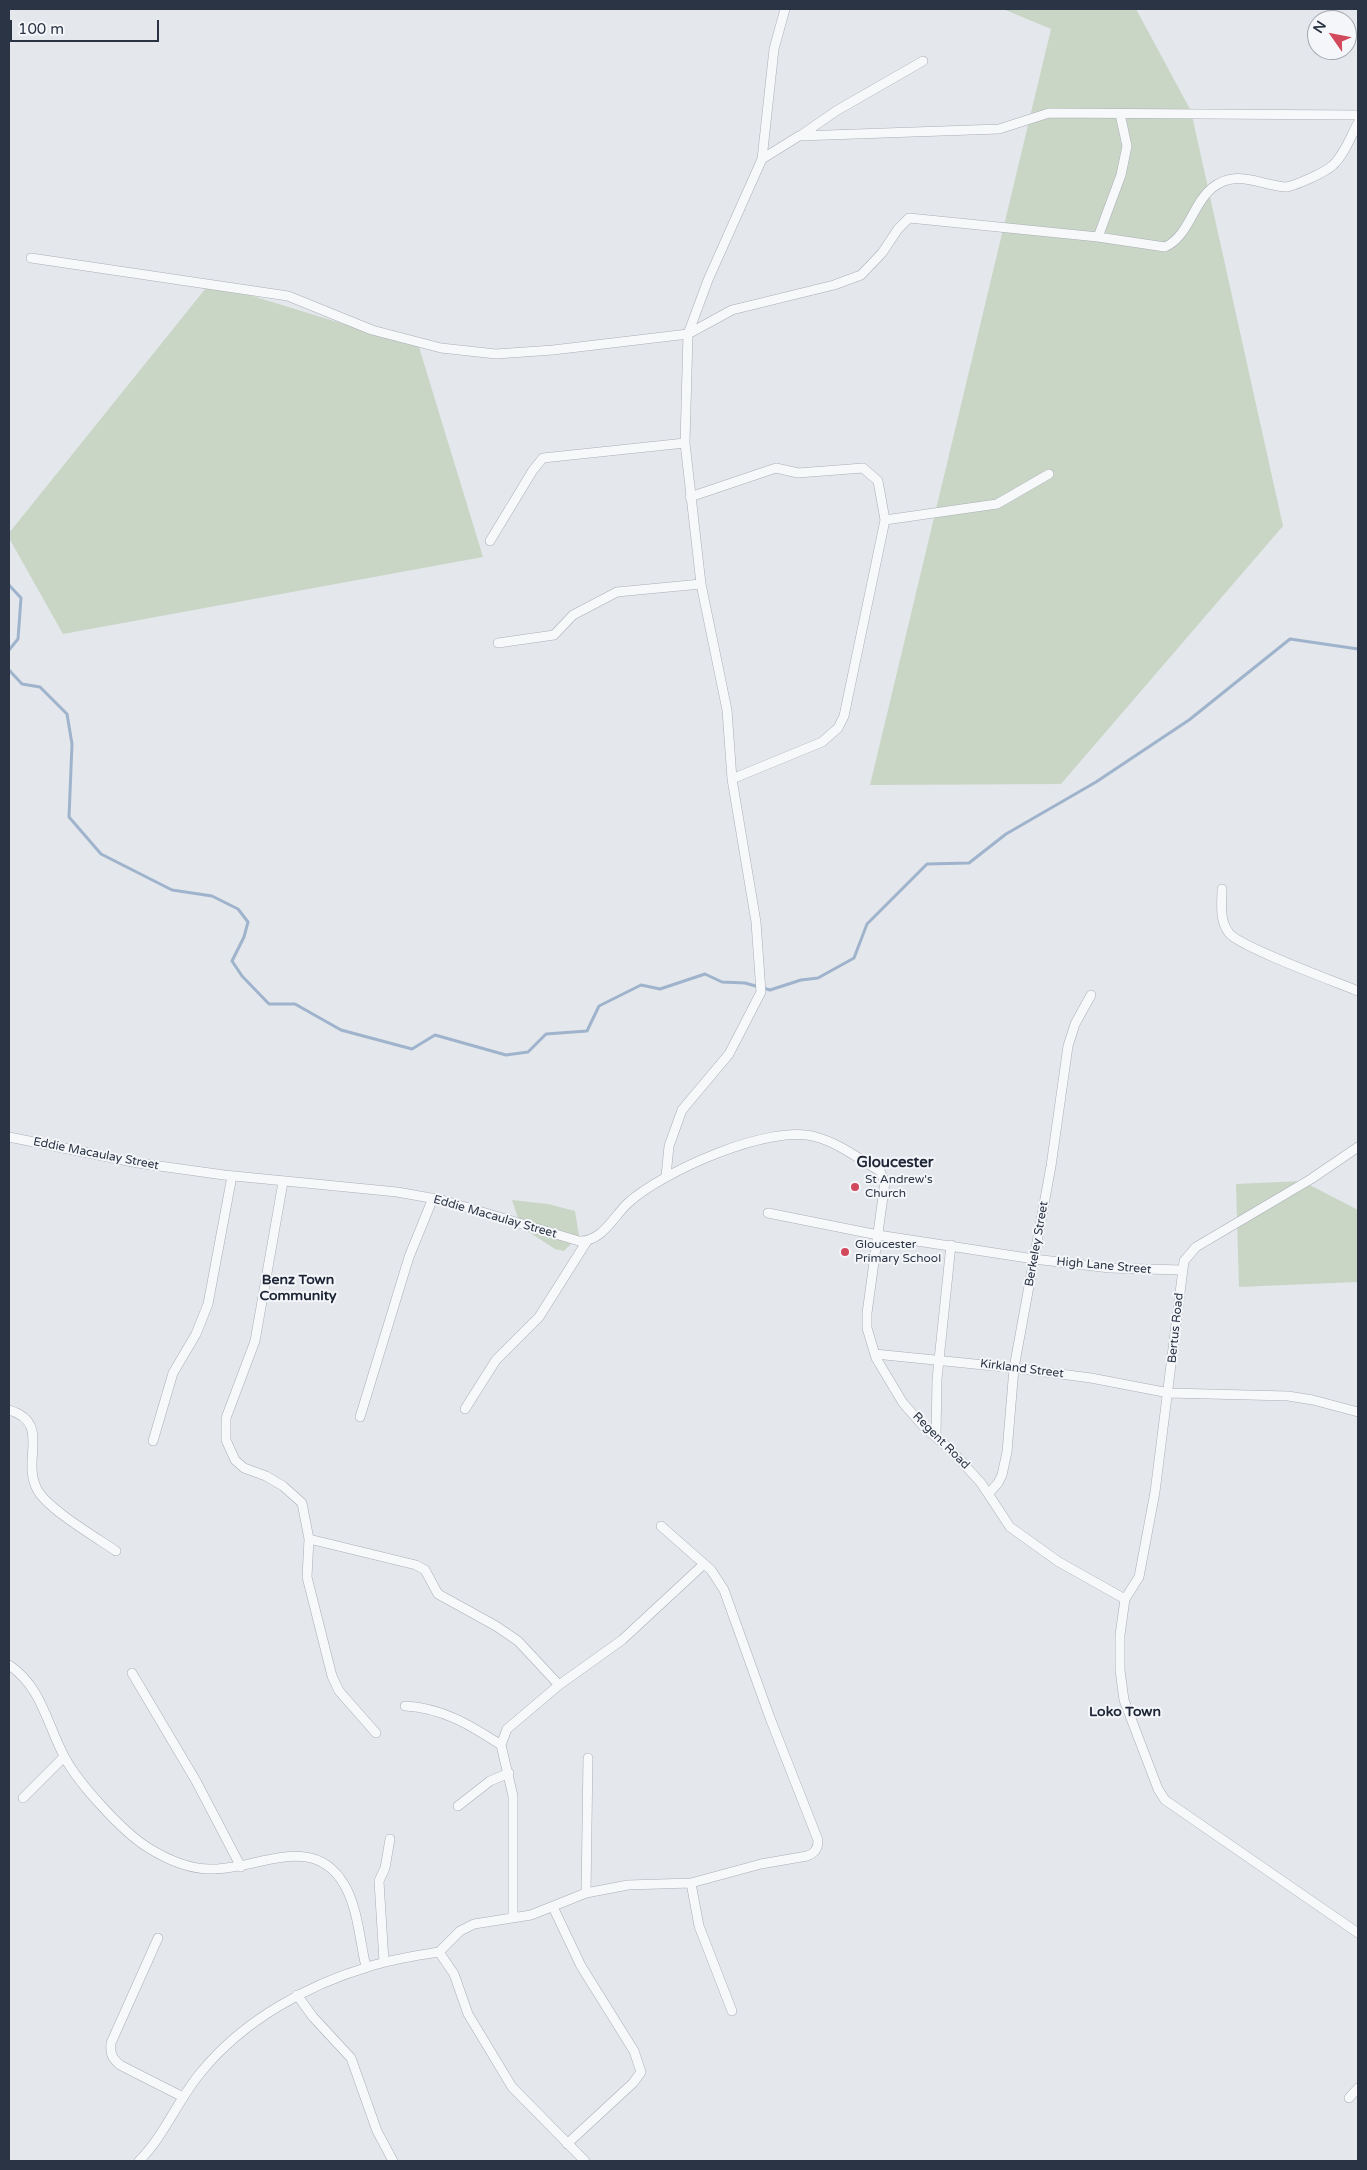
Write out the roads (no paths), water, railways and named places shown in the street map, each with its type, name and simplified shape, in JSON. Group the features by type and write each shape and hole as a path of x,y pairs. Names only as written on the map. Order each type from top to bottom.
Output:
{"street":[{"path":"666,1176 669,1146 682,1110 730,1054 761,992 754,913 732,779 727,710 701,584 685,442 688,334 708,280 762,159 774,49 786,9"},
{"path":"762,159 836,111 923,61"},
{"path":"799,136 999,129 1049,112 1358,115"},
{"path":"1098,237 1121,175 1127,146 1120,114"},
{"path":"31,258 288,296 372,330 441,348 496,354 553,350 688,334 732,310 834,285 861,275 882,253 898,229 909,218 1098,237 1165,247 1173,244 1210,189 1229,178 1287,187 1326,171 1334,164 1358,123"},
{"path":"490,541 533,470 543,458 685,442"},
{"path":"690,497 776,468 798,473 863,468 878,481 885,520 844,716 838,728 822,742 732,779"},
{"path":"885,520 997,504 1050,474"},
{"path":"498,643 554,635 573,615 617,592 701,584"},
{"path":"1222,889 1221,915 1230,934 1286,962 1358,991"},
{"name":"Berkeley Street","path":"989,1493 998,1483 1004,1468 1014,1368 1051,1166 1068,1046 1075,1024 1091,994"},
{"path":"465,1409 496,1360 539,1316 587,1241 599,1236 637,1195 666,1176 712,1156 775,1136 801,1134 817,1137 880,1171 884,1177 885,1182 878,1235"},
{"name":"Eddie Macaulay Street","path":"9,1137 138,1163 232,1176 397,1192 433,1198 587,1241"},
{"name":"Bertus Road","path":"1126,1599 1139,1577 1142,1566 1169,1393 1182,1270 1188,1253 1196,1246 1310,1179 1358,1147"},
{"path":"153,1442 173,1373 196,1334 208,1304 232,1176"},
{"path":"283,1182 255,1341 226,1418 226,1440 235,1460 244,1468 266,1476 283,1486 302,1503 309,1539 307,1577 332,1676 339,1691 376,1733"},
{"path":"360,1417 409,1257 433,1198"},
{"name":"High Lane Street","path":"768,1213 878,1235 1034,1259 1110,1268 1182,1270"},
{"name":"Regent Road","path":"878,1235 867,1314 867,1328 875,1354 903,1403 924,1427 951,1450 989,1493 1000,1515 1010,1528 1059,1562 1126,1599"},
{"path":"936,1436 939,1359 952,1245"},
{"name":"Kirkland Street","path":"875,1354 939,1359 1091,1378 1169,1393 1288,1396 1314,1400 1358,1412"},
{"path":"9,1410 26,1417 31,1424 33,1433 32,1473 37,1490 48,1502 116,1551"},
{"path":"139,2161 158,2138 202,2070 244,2031 297,1995 366,1967 439,1952 460,1931 474,1924 513,1916 531,1915 553,1908 572,1897 586,1893 628,1885 692,1883 761,1864 814,1853 818,1847 818,1840 766,1709 724,1590 711,1570 661,1526"},
{"path":"309,1539 416,1565 425,1570 438,1594 496,1626 518,1641 559,1685"},
{"path":"513,1916 513,1796 501,1745 507,1729 559,1685 622,1640 704,1564"},
{"path":"1126,1599 1120,1635 1120,1670 1124,1700 1158,1789 1165,1800 1358,1933"},
{"path":"9,1665 31,1684 64,1757 85,1786 131,1835 146,1847 178,1862 213,1869 241,1867 293,1856 318,1859 328,1866 338,1875 350,1898 366,1967"},
{"path":"132,1673 196,1781 241,1867"},
{"path":"405,1706 420,1707 460,1719 501,1745"},
{"path":"23,1798 64,1757"},
{"path":"586,1893 588,1758"},
{"path":"458,1806 490,1781 509,1773"},
{"path":"384,1962 379,1881 385,1868 390,1838"},
{"path":"692,1883 699,1926 732,2011"},
{"path":"553,1908 581,1966 639,2060 641,2072 633,2083 567,2144"},
{"path":"158,1938 111,2043 110,2052 113,2060 120,2065 183,2097"},
{"path":"439,1952 454,1974 468,2014 512,2087 585,2161"},
{"path":"297,1995 313,2017 351,2058 377,2131 393,2161"},
{"path":"1349,2098 1358,2088"}],"waterway":[{"path":"9,585 21,598 18,639 9,650"},
{"path":"9,670 22,684 40,687 67,714 72,744 69,817 101,854 172,890 212,896 238,909 248,922 244,937 232,961 242,976 269,1004 295,1004 341,1030 412,1049 435,1035 506,1055 528,1052 546,1034 587,1031 599,1006 641,985 660,989 705,974 722,982 745,983 770,990 801,980 818,978 854,958 867,924 927,864 969,863 1006,834 1096,782 1189,720 1290,639 1358,649"}],"place":[{"name":"St Andrew's Church","path":"855,1187"},
{"name":"Gloucester Primary School","path":"845,1252"}],"district":[{"name":"Gloucester","path":"895,1163"},
{"name":"Benz Town Community","path":"298,1288"},
{"name":"Loko Town","path":"1125,1712"}]}
